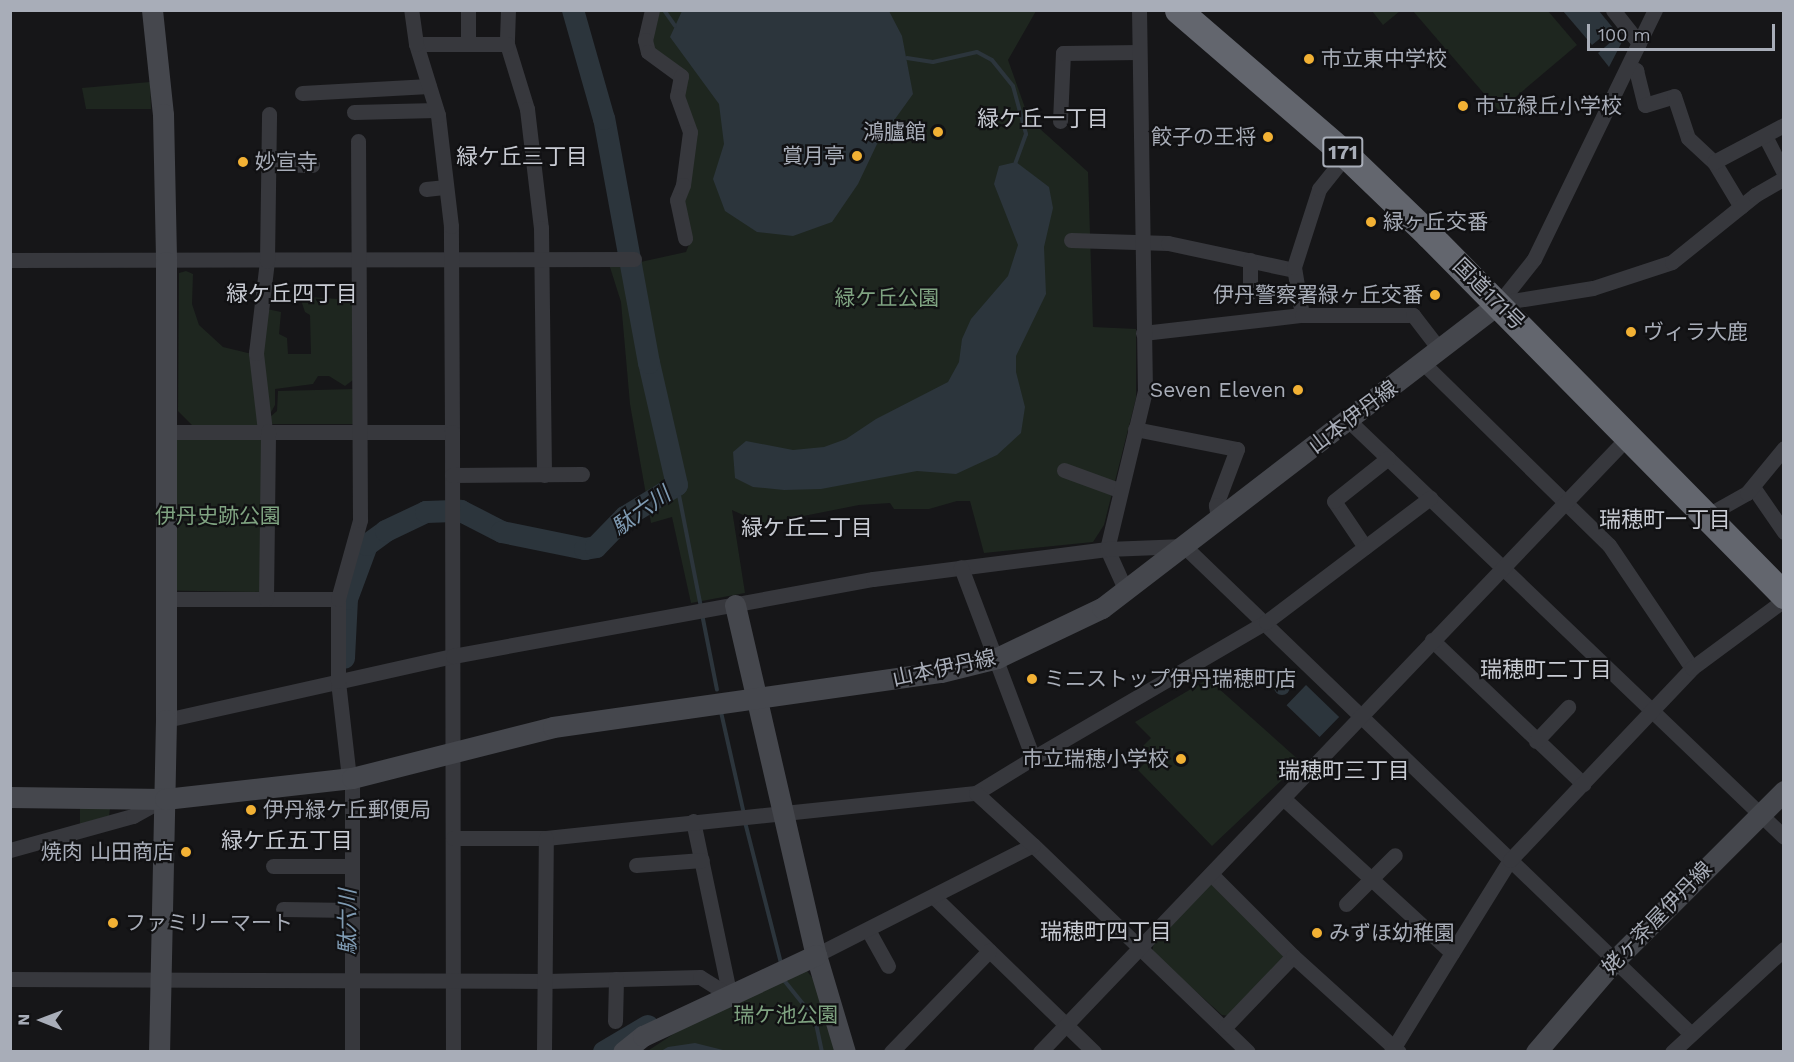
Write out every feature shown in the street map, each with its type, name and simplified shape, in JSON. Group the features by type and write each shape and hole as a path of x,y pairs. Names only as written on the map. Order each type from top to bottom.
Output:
{"highway":[{"name":"国道171号","path":"1178,10 1346,155 1499,303 1784,596"}],"street":[{"path":"152,10 163,111 166,262 166,720 159,1052"},
{"path":"411,10 416,44 436,110 446,187 452,261 453,1052"},
{"path":"468,10 468,44"},
{"path":"508,10 507,44 527,109 542,260 544,475"},
{"path":"652,10 645,40 648,52 681,76 677,96 690,132 683,185 677,200 685,238"},
{"path":"1126,591 1107,549 1119,490 1145,391 1139,10"},
{"path":"1613,10 1639,43"},
{"path":"1499,303 1534,259 1655,10"},
{"path":"416,44 507,44"},
{"path":"1060,121 1063,53 1139,52"},
{"path":"1628,67 1636,70 1645,105 1674,96 1688,138 1714,162 1741,207"},
{"path":"302,93 429,86"},
{"path":"354,112 436,110"},
{"path":"266,599 267,431 256,353 267,261 269,114"},
{"path":"1714,162 1784,125"},
{"path":"1765,136 1784,173"},
{"path":"352,1052 349,979 352,910 348,866 351,778 339,681 338,599 360,520 358,141"},
{"path":"1302,315 1294,270 1319,189 1346,155"},
{"path":"269,164 312,165"},
{"path":"1499,303 1584,290 1659,268 1672,262 1741,207 1784,178"},
{"path":"426,189 446,187"},
{"path":"1071,240 1168,243 1294,270"},
{"path":"10,260 359,262 633,259"},
{"path":"1250,260 1250,292"},
{"name":"山本伊丹線","path":"10,797 165,799 351,778 563,725 941,672 997,658 1091,614 1126,591 1499,303"},
{"path":"1143,333 1302,315 1413,315 1432,356 1609,545 1692,668"},
{"path":"1348,420 1784,837"},
{"path":"1135,429 1238,449 1216,505 1218,520"},
{"path":"166,432 452,432"},
{"path":"1040,1052 1628,437"},
{"path":"1706,516 1753,487 1784,448"},
{"path":"1365,547 1334,501 1388,459"},
{"path":"1064,470 1119,490"},
{"path":"452,475 582,474"},
{"path":"1753,487 1784,531"},
{"path":"453,838 546,838 976,793 1266,622 1430,498"},
{"path":"166,720 453,656 905,573 1107,549 1184,546 1266,622 1690,1033"},
{"path":"961,567 1033,758"},
{"path":"167,598 338,599"},
{"path":"1211,874 1293,956 1395,1050 1510,860 1692,668 1784,600"},
{"path":"735,605 816,956 845,1052"},
{"path":"1432,640 1583,784"},
{"path":"1536,741 1568,707"},
{"name":"姥ヶ茶屋伊丹線","path":"1536,1052 1615,960 1759,813 1784,791"},
{"path":"976,793 1140,946 1248,1052"},
{"path":"1283,798 1452,953"},
{"path":"10,850 133,816 165,799"},
{"path":"693,821 730,996"},
{"path":"544,1052 547,981 546,838"},
{"path":"622,1052 643,1036 816,956 1033,845"},
{"path":"1346,904 1395,855"},
{"path":"636,865 702,860"},
{"path":"273,866 348,866"},
{"path":"934,897 1094,1052"},
{"path":"283,909 352,910"},
{"path":"868,930 888,966"},
{"path":"1672,1052 1690,1033 1784,949"},
{"path":"891,1052 989,951"},
{"path":"1225,1027 1293,956"},
{"path":"10,979 547,981 700,976 730,996"},
{"path":"615,979 615,1021"}],"green space":[{"name":"緑ケ丘公園","path":"653,11 1036,11 1008,60 1029,119 1088,172 1093,327 1136,329 1136,398 1104,525 1093,542 984,553 970,501 957,501 929,509 894,509 890,503 859,505 763,524 732,510 745,593 691,603 672,517 651,523 630,404 621,302 609,264 636,263 686,252 690,242 685,228 682,90 649,51"},
{"path":"1372,11 1400,11 1383,25"},
{"path":"1413,11 1548,11 1577,45 1499,111"},
{"path":"150,82 151,109 86,109 82,88"},
{"path":"186,271 193,274 192,304 199,325 223,347 252,354 260,426 192,425 178,411 179,273"},
{"path":"310,297 352,300 353,380 345,386 329,376 318,376 313,384 275,389 275,405 270,414 262,368 267,309 281,312 279,334 287,338 288,354 311,354 310,315 305,312 301,300"},
{"path":"354,389 354,424 271,424 270,417 277,411 278,391"},
{"name":"伊丹史跡公園","path":"173,432 264,434 261,592 170,590"},
{"path":"1208,679 1301,762 1212,846 1138,770 1149,759 1140,749 1151,738 1135,722"},
{"path":"80,808 110,809 109,816 80,824"},
{"path":"1217,884 1287,956 1230,1016 1222,1015 1152,952 1154,942 1209,885"},
{"name":"瑞ケ池公園","path":"804,967 820,988 840,1052 646,1052 681,1029"}],"shaded area":[{"path":"682,11 889,11 902,36 913,94 877,144 858,184 832,222 793,236 757,232 725,211 713,179 724,144 719,104 670,37"},
{"path":"1563,11 1599,11 1613,28 1592,45"},
{"path":"1619,35 1623,40 1609,67 1598,53"},
{"path":"1016,162 1049,187 1053,208 1044,247 1046,294 1016,356 1016,372 1025,407 1021,433 997,455 956,474 917,471 821,489 784,490 753,487 735,478 733,452 746,441 793,450 824,447 846,439 876,419 948,382 959,362 962,339 971,319 1008,276 1018,245 994,184 999,166"},
{"path":"1282,679 1288,681 1290,687 1288,693 1282,695 1276,693 1274,687 1276,681"},
{"path":"1306,685 1339,717 1320,737 1287,705"},
{"path":"695,1043 727,1051 661,1051 668,1047"}],"waterway":[{"name":"駄六川","path":"344,658 347,599 367,545 386,531 426,512 461,511 502,532 585,549 596,547 625,517 677,485 649,363 604,119 573,10"},
{"path":"664,10 675,26"},
{"path":"907,58 933,62 977,52 992,60 1013,86 1026,134 1016,162"},
{"path":"677,485 701,607"},
{"path":"702,614 717,690"},
{"path":"721,712 744,814"},
{"path":"745,822 781,963"},
{"path":"783,979 815,1019 822,1052"},
{"name":"駄六川","path":"604,1052 648,1026"}],"place":[{"name":"市立東中学校","path":"1309,59"},
{"name":"市立緑丘小学校","path":"1463,106"},
{"name":"鴻臚館","path":"938,132"},
{"name":"餃子の王将","path":"1268,137"},
{"name":"賞月亭","path":"857,156"},
{"name":"妙宣寺","path":"243,162"},
{"name":"緑ヶ丘交番","path":"1371,222"},
{"name":"伊丹警察署緑ヶ丘交番","path":"1435,295"},
{"name":"ヴィラ大鹿","path":"1631,332"},
{"name":"Seven Eleven","path":"1298,390"},
{"name":"ミニストップ伊丹瑞穂町店","path":"1032,679"},
{"name":"市立瑞穂小学校","path":"1181,759"},
{"name":"伊丹緑ケ丘郵便局","path":"251,810"},
{"name":"焼肉 山田商店","path":"186,852"},
{"name":"ファミリーマート","path":"113,923"},
{"name":"みずほ幼稚園","path":"1317,933"}],"district":[{"name":"緑ケ丘一丁目","path":"1043,119"},
{"name":"緑ケ丘三丁目","path":"522,157"},
{"name":"緑ケ丘四丁目","path":"292,294"},
{"name":"瑞穂町一丁目","path":"1665,520"},
{"name":"緑ケ丘二丁目","path":"807,528"},
{"name":"瑞穂町二丁目","path":"1546,670"},
{"name":"瑞穂町三丁目","path":"1344,771"},
{"name":"緑ケ丘五丁目","path":"287,841"},
{"name":"瑞穂町四丁目","path":"1106,932"}]}
